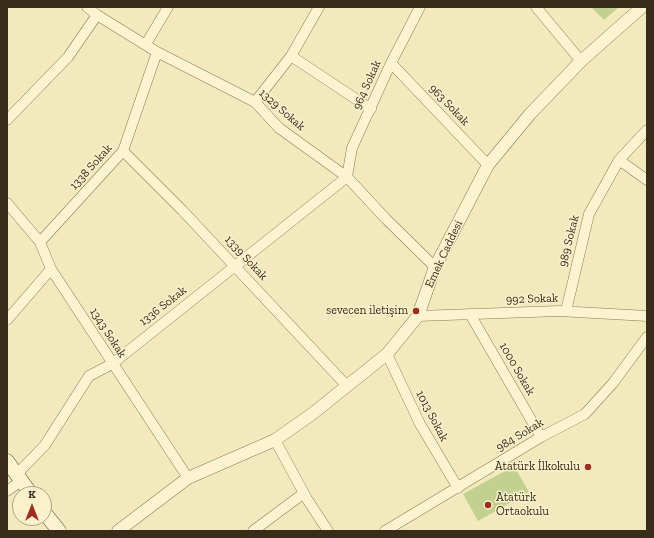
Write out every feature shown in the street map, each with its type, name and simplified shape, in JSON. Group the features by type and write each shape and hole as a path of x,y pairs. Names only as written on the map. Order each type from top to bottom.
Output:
{"main road":[{"path":"7,461 25,486"},
{"path":"52,522 59,531"}],"street":[{"name":"1329 Sokak","path":"87,7 97,15 157,52 255,102 278,128 347,177 386,219 435,267"},
{"path":"146,44 168,7"},
{"path":"255,102 292,56 319,7"},
{"name":"964 Sokak","path":"347,177 352,148 391,63 420,7"},
{"path":"536,7 581,61"},
{"name":"Emek Caddesi","path":"118,531 188,478 275,440 312,414 387,354 418,316 435,267 488,165 530,114 581,61 642,7"},
{"path":"7,120 68,57 97,15"},
{"name":"1338 Sokak","path":"40,242 123,151 157,52"},
{"path":"292,56 371,109"},
{"name":"963 Sokak","path":"391,63 488,165"},
{"name":"989 Sokak","path":"566,311 589,214 619,160 647,130"},
{"name":"1339 Sokak","path":"123,151 236,266 346,386"},
{"path":"619,160 647,180"},
{"name":"1336 Sokak","path":"7,491 45,445 89,376 112,364 165,320 236,266 347,177"},
{"name":"1343 Sokak","path":"7,203 40,242 51,269 188,478"},
{"path":"7,320 51,269"},
{"name":"992 Sokak","path":"418,316 566,311 647,316"},
{"name":"1000 Sokak","path":"470,314 541,437"},
{"name":"984 Sokak","path":"386,531 541,437 585,414 613,383 647,337"},
{"name":"1013 Sokak","path":"387,354 420,424 458,488"},
{"path":"275,440 304,493 328,531"},
{"path":"253,531 304,493"}],"green space":[{"path":"591,7 619,7 604,20"},
{"path":"514,466 529,492 478,521 463,494"}],"place":[{"name":"sevecen iletişim","path":"416,311"},
{"name":"Atatürk İlkokulu","path":"588,467"},
{"name":"Atatürk Ortaokulu","path":"488,505"}]}
